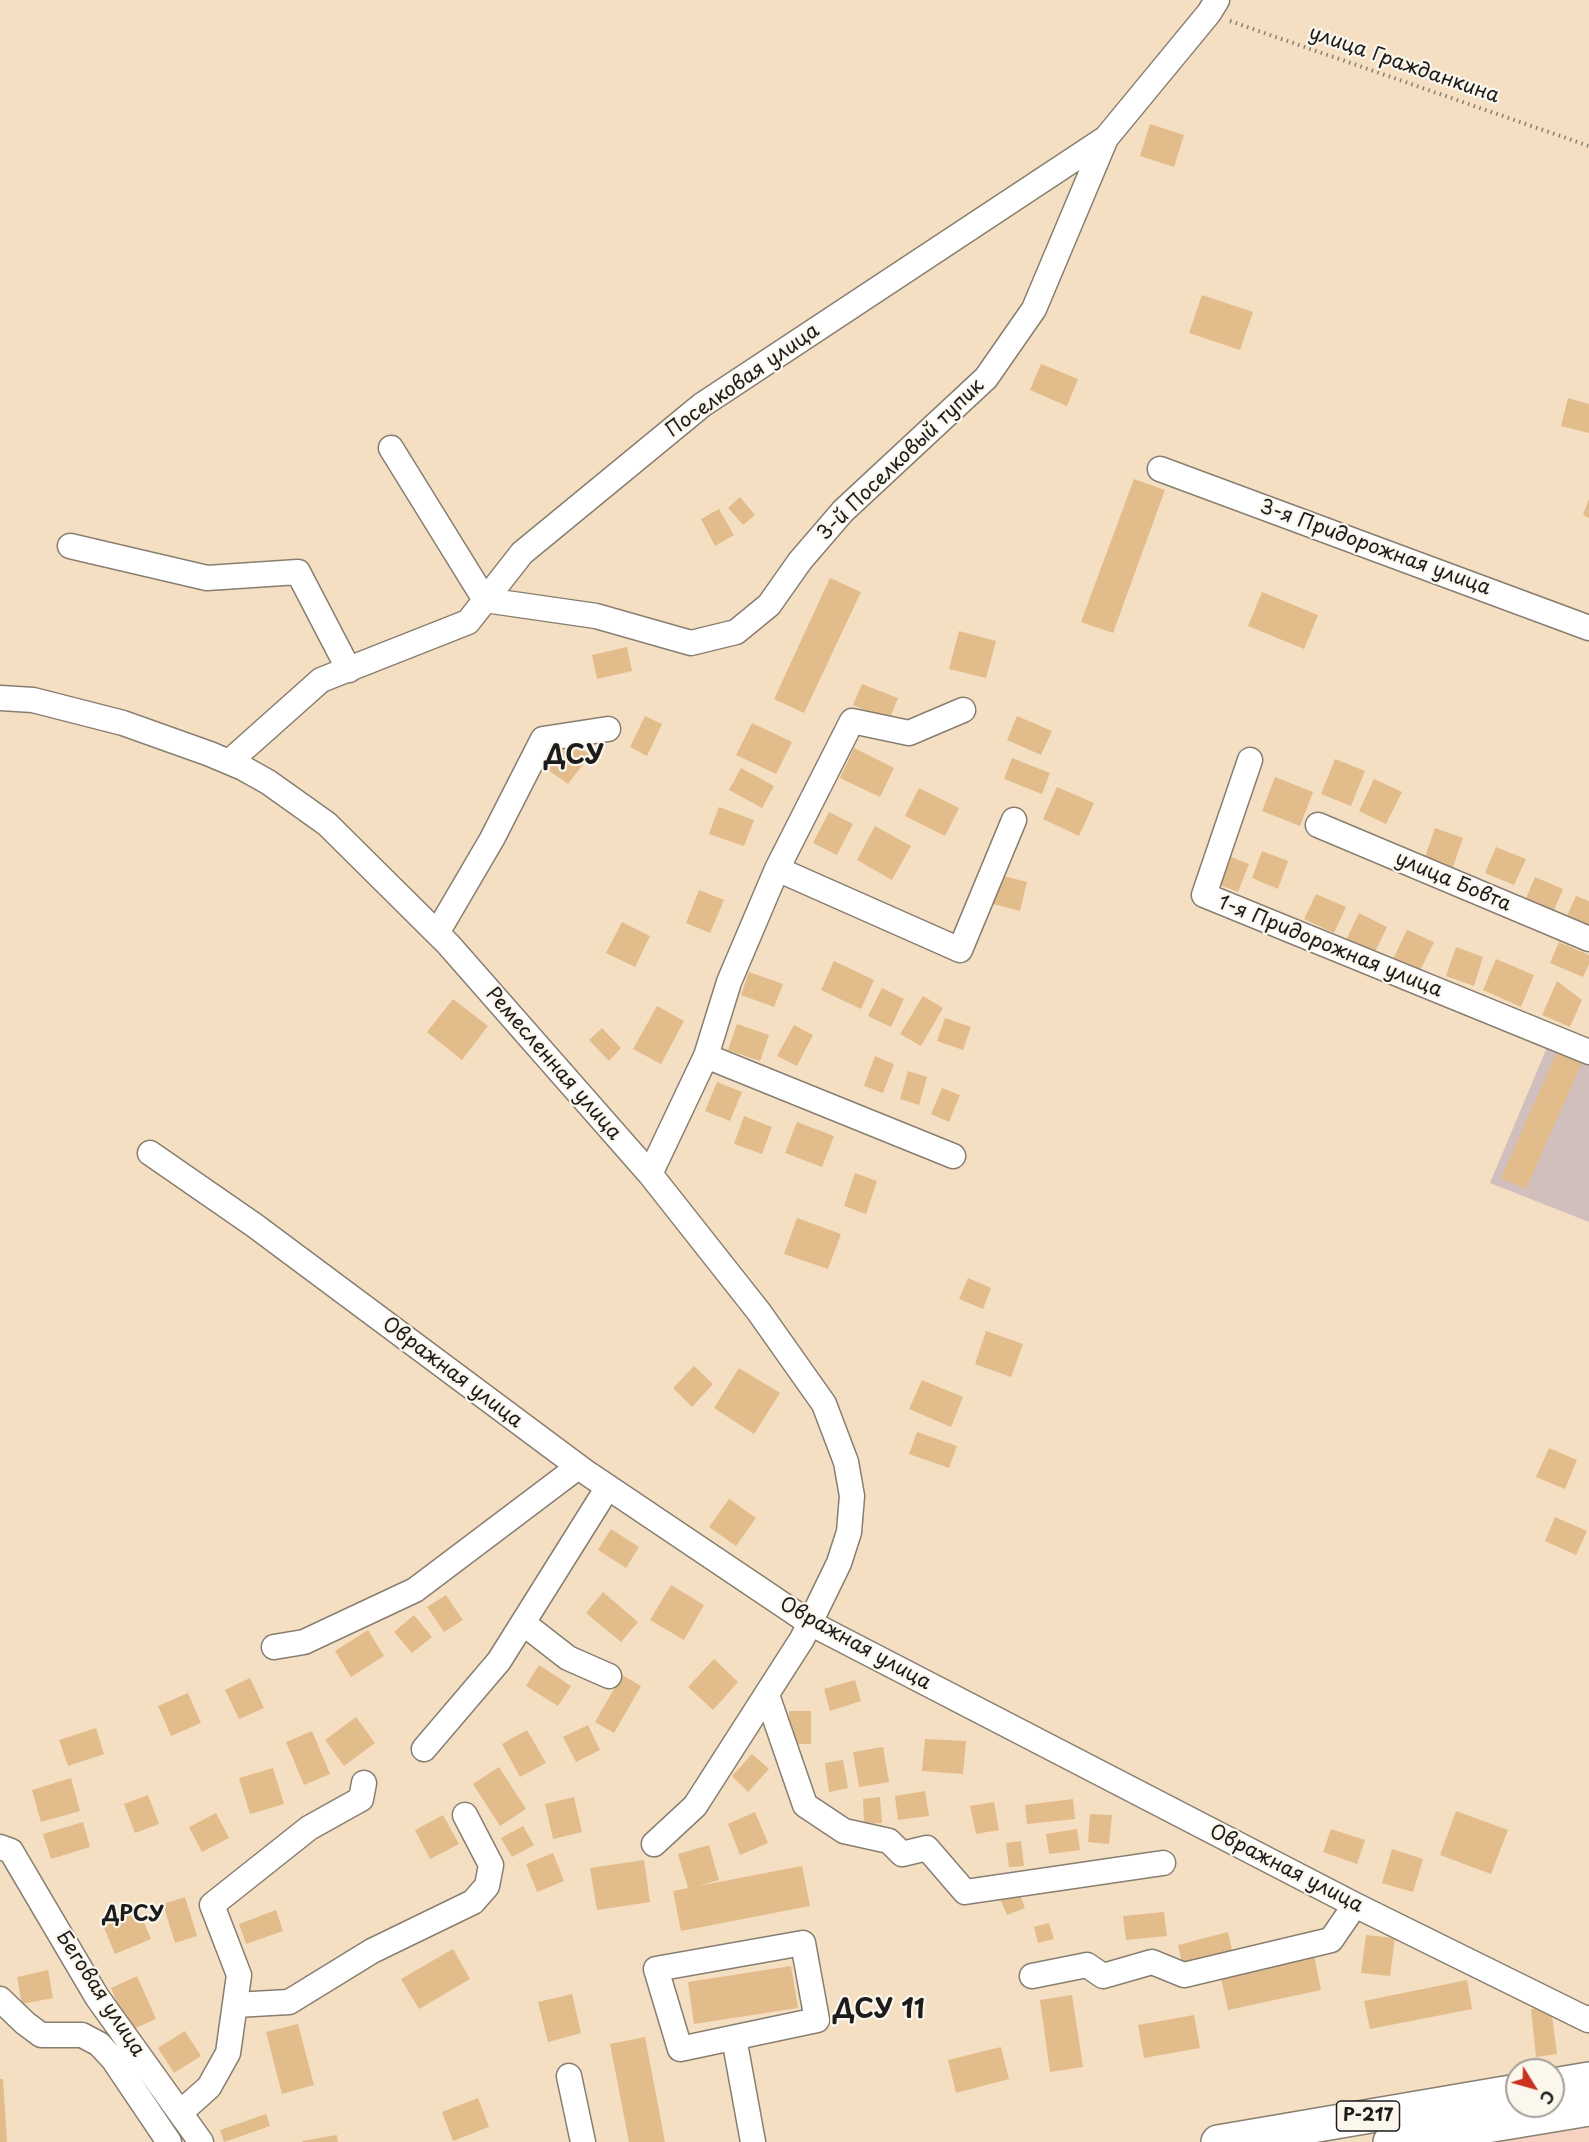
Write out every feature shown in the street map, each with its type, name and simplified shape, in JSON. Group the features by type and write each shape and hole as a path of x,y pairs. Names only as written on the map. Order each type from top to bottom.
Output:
{"highway":[{"path":"1390,2142 1580,2083"},
{"name":"Р-217","path":"1218,2142 1505,2093"}],"street":[{"name":"Поселковая улица","path":"229,762 321,680 468,622 522,553 702,405 1106,138 1213,7"},
{"name":"3-й Поселковый тупик","path":"485,600 596,616 691,643 736,632 768,605 800,561 843,511 986,378 1034,309 1106,138"},
{"path":"391,448 485,600"},
{"name":"3-я Придорожная улица","path":"1160,469 1589,628"},
{"path":"70,546 207,578 298,572 349,670"},
{"name":"Ремесленная улица","path":"0,698 33,700 123,723 229,762 268,782 327,824 437,933 650,1174 759,1312 824,1404 846,1462 852,1496 849,1532 839,1563 806,1631 695,1806 654,1844"},
{"path":"650,1174 706,1056 729,982 777,869 852,721 909,733 963,710"},
{"path":"437,933 492,839 543,739 608,729"},
{"name":"1-я Придорожная улица","path":"1250,760 1204,895 1589,1052"},
{"path":"777,869 960,950 1014,820"},
{"name":"улица Бовта","path":"1318,825 1589,939"},
{"path":"706,1056 953,1156"},
{"name":"Овражная улица","path":"150,1152 254,1225 578,1467 806,1631 1589,2020"},
{"path":"274,1647 304,1642 415,1590 578,1467"},
{"path":"424,1749 499,1661 608,1487"},
{"path":"524,1623 568,1658 609,1676"},
{"path":"766,1695 805,1805 844,1831 889,1841 902,1854 927,1848 965,1892 1163,1863"},
{"path":"181,2112 209,2087 228,2053 240,1975 212,1905 309,1828 361,1799 364,1783"},
{"path":"235,2005 289,2002 372,1951 472,1902 487,1886 491,1865 465,1815"},
{"name":"Беговая улица","path":"0,1847 11,1851 97,1997 201,2142"},
{"path":"1032,1976 1087,1965 1103,1976 1152,1962 1184,1975 1331,1940 1355,1905"},
{"path":"804,1943 817,2020 734,2038 680,2049 656,1969 804,1943"},
{"path":"0,1999 41,2035 82,2035 99,2044 112,2059 169,2142"},
{"path":"734,2038 753,2142"},
{"path":"569,2076 583,2142"}],"path":[{"name":"улица Гражданкина","path":"1213,7 1589,146"}],"shaded area":[{"path":"1548,1045 1589,1061 1589,1222 1490,1183"},
{"path":"1589,2128 1589,2142 1499,2142"}],"building":[{"path":"1150,124 1184,135 1174,167 1140,156"},
{"path":"1202,295 1253,312 1240,350 1189,333"},
{"path":"1041,364 1078,379 1067,406 1030,390"},
{"path":"1568,398 1589,404 1589,433 1561,426"},
{"path":"1134,479 1165,490 1113,633 1081,622"},
{"path":"740,497 755,515 743,525 728,508"},
{"path":"1589,499 1589,518 1583,515"},
{"path":"719,509 734,535 715,546 701,519"},
{"path":"830,578 861,592 804,713 774,699"},
{"path":"1262,592 1318,615 1304,649 1248,626"},
{"path":"959,631 996,641 986,678 949,669"},
{"path":"627,647 632,671 597,679 592,655"},
{"path":"862,684 898,698 889,720 853,705"},
{"path":"645,716 662,724 647,756 630,747"},
{"path":"1017,716 1052,731 1041,755 1007,740"},
{"path":"752,723 792,742 776,774 736,755"},
{"path":"570,740 590,755 568,784 548,770"},
{"path":"854,748 894,768 880,797 840,778"},
{"path":"1012,758 1050,773 1042,794 1004,779"},
{"path":"1335,759 1365,771 1351,806 1321,794"},
{"path":"741,768 774,786 762,808 729,790"},
{"path":"1275,777 1313,792 1300,826 1262,811"},
{"path":"1374,779 1402,792 1386,824 1359,811"},
{"path":"1057,787 1094,803 1079,836 1043,819"},
{"path":"919,788 959,808 945,836 905,816"},
{"path":"719,807 754,820 744,846 709,834"},
{"path":"829,812 853,824 837,855 813,843"},
{"path":"875,826 911,846 892,880 857,860"},
{"path":"1435,828 1463,838 1453,867 1425,857"},
{"path":"1496,847 1526,859 1514,885 1485,873"},
{"path":"1262,851 1288,861 1278,889 1252,878"},
{"path":"1226,855 1249,864 1238,892 1215,883"},
{"path":"996,874 1027,882 1020,911 989,903"},
{"path":"1535,877 1563,889 1552,915 1524,903"},
{"path":"699,890 724,900 710,933 686,923"},
{"path":"1316,894 1346,907 1334,933 1304,919"},
{"path":"1576,896 1589,901 1589,926 1567,916"},
{"path":"1359,913 1387,927 1374,954 1346,940"},
{"path":"622,922 650,936 635,967 606,953"},
{"path":"1407,930 1434,942 1420,971 1393,959"},
{"path":"1559,942 1589,955 1589,964 1583,977 1550,963"},
{"path":"1456,947 1483,957 1474,986 1446,976"},
{"path":"1496,959 1534,975 1521,1007 1483,990"},
{"path":"834,961 874,980 861,1009 821,990"},
{"path":"749,972 783,984 774,1007 741,995"},
{"path":"1557,981 1582,1000 1570,1027 1542,1015"},
{"path":"882,988 904,999 891,1027 868,1016"},
{"path":"923,996 943,1008 921,1046 900,1034"},
{"path":"453,999 488,1026 462,1060 427,1032"},
{"path":"657,1006 684,1021 661,1064 633,1049"},
{"path":"945,1018 971,1027 963,1050 937,1041"},
{"path":"737,1024 769,1035 760,1061 728,1050"},
{"path":"794,1025 813,1035 797,1066 777,1056"},
{"path":"602,1028 621,1048 609,1061 589,1040"},
{"path":"1557,1052 1582,1063 1526,1189 1501,1178"},
{"path":"875,1056 894,1064 883,1093 864,1086"},
{"path":"908,1071 927,1077 919,1105 900,1099"},
{"path":"717,1082 742,1092 730,1121 705,1111"},
{"path":"942,1088 960,1095 949,1122 931,1114"},
{"path":"744,1116 772,1127 762,1154 734,1144"},
{"path":"797,1122 834,1136 822,1167 785,1153"},
{"path":"855,1173 877,1181 866,1214 844,1206"},
{"path":"797,1218 841,1234 828,1269 784,1254"},
{"path":"968,1278 991,1288 983,1309 959,1299"},
{"path":"986,1331 1023,1344 1011,1377 975,1364"},
{"path":"694,1366 713,1384 692,1407 673,1388"},
{"path":"739,1368 780,1393 754,1434 714,1408"},
{"path":"922,1380 963,1397 951,1427 909,1409"},
{"path":"917,1432 957,1446 949,1468 909,1454"},
{"path":"1549,1448 1577,1460 1565,1489 1536,1477"},
{"path":"729,1499 756,1518 736,1546 709,1527"},
{"path":"1555,1517 1587,1531 1576,1555 1545,1541"},
{"path":"611,1529 639,1547 626,1568 598,1550"},
{"path":"671,1585 704,1605 684,1640 650,1620"},
{"path":"603,1592 638,1622 621,1642 586,1613"},
{"path":"446,1595 463,1620 444,1632 427,1607"},
{"path":"414,1615 432,1637 412,1653 394,1632"},
{"path":"368,1630 384,1656 351,1677 335,1651"},
{"path":"714,1659 738,1682 713,1710 688,1687"},
{"path":"539,1665 571,1686 558,1706 526,1686"},
{"path":"622,1675 641,1686 614,1733 595,1722"},
{"path":"250,1678 264,1708 239,1719 225,1690"},
{"path":"855,1680 861,1701 830,1711 824,1689"},
{"path":"188,1693 201,1723 171,1736 158,1706"},
{"path":"789,1711 811,1711 811,1744 790,1744"},
{"path":"356,1717 375,1743 344,1766 325,1740"},
{"path":"588,1725 600,1750 576,1762 563,1737"},
{"path":"96,1728 104,1754 68,1766 59,1740"},
{"path":"527,1730 546,1763 520,1777 502,1744"},
{"path":"312,1731 330,1774 304,1785 286,1742"},
{"path":"925,1739 966,1741 963,1774 922,1771"},
{"path":"883,1747 889,1782 859,1787 853,1752"},
{"path":"752,1754 769,1769 748,1792 732,1776"},
{"path":"843,1760 848,1788 829,1792 825,1763"},
{"path":"499,1767 526,1809 500,1826 473,1784"},
{"path":"273,1768 284,1804 250,1814 239,1778"},
{"path":"71,1778 80,1811 41,1822 32,1790"},
{"path":"925,1791 929,1816 898,1820 895,1796"},
{"path":"148,1795 159,1824 135,1833 124,1804"},
{"path":"574,1797 582,1832 553,1839 545,1804"},
{"path":"880,1797 882,1823 864,1824 863,1799"},
{"path":"1073,1799 1075,1819 1027,1824 1025,1805"},
{"path":"994,1802 999,1830 976,1834 970,1806"},
{"path":"1456,1811 1508,1830 1491,1874 1440,1855"},
{"path":"755,1812 768,1843 740,1855 728,1824"},
{"path":"216,1813 229,1838 202,1852 189,1827"},
{"path":"1090,1814 1112,1815 1109,1844 1088,1842"},
{"path":"443,1815 459,1844 430,1859 415,1830"},
{"path":"83,1822 90,1847 51,1859 43,1834"},
{"path":"523,1826 534,1845 512,1857 501,1838"},
{"path":"1077,1829 1080,1850 1049,1854 1046,1834"},
{"path":"1331,1829 1365,1840 1357,1864 1323,1852"},
{"path":"1021,1841 1024,1866 1009,1867 1006,1843"},
{"path":"709,1845 719,1880 698,1886 802,1866 810,1906 681,1931 673,1891 688,1888 678,1854"},
{"path":"1392,1849 1423,1859 1413,1892 1382,1883"},
{"path":"553,1853 564,1881 537,1892 526,1864"},
{"path":"644,1860 650,1902 597,1910 590,1868"},
{"path":"1017,1887 1025,1908 1007,1915 998,1894"},
{"path":"185,1897 197,1936 175,1943 163,1904"},
{"path":"138,1908 151,1939 115,1954 102,1923"},
{"path":"276,1910 283,1931 246,1944 239,1924"},
{"path":"1164,1912 1167,1936 1126,1940 1123,1916"},
{"path":"1049,1923 1054,1939 1038,1943 1034,1927"},
{"path":"1228,1932 1233,1954 1183,1967 1178,1945"},
{"path":"1366,1935 1395,1938 1390,1976 1361,1973"},
{"path":"453,1949 470,1979 419,2009 401,1979"},
{"path":"1313,1950 1321,1990 1228,2010 1219,1969"},
{"path":"791,1966 798,2008 694,2024 688,1982"},
{"path":"48,1970 53,1998 22,2004 17,1977"},
{"path":"137,1976 156,2019 129,2031 111,1988"},
{"path":"1467,1980 1472,2009 1370,2029 1364,2001"},
{"path":"572,1994 581,2033 548,2042 538,2002"},
{"path":"1072,1995 1083,2067 1050,2072 1040,2000"},
{"path":"1551,2007 1557,2054 1536,2057 1531,2009"},
{"path":"1194,2015 1200,2048 1144,2058 1138,2025"},
{"path":"298,2024 314,2085 282,2094 266,2032"},
{"path":"185,2031 201,2056 174,2073 158,2048"},
{"path":"645,2037 665,2142 629,2142 610,2044"},
{"path":"1001,2047 1009,2079 956,2093 948,2060"},
{"path":"0,2079 3,2079 7,2142 0,2142"},
{"path":"478,2098 489,2127 453,2141 442,2112"},
{"path":"266,2114 270,2126 224,2142 220,2130"},
{"path":"337,2135 338,2142 302,2142 302,2141"}],"district":[{"name":"ДСУ","path":"574,757"},
{"name":"ДРСУ","path":"133,1915"},
{"name":"ДСУ 11","path":"879,2011"}]}
